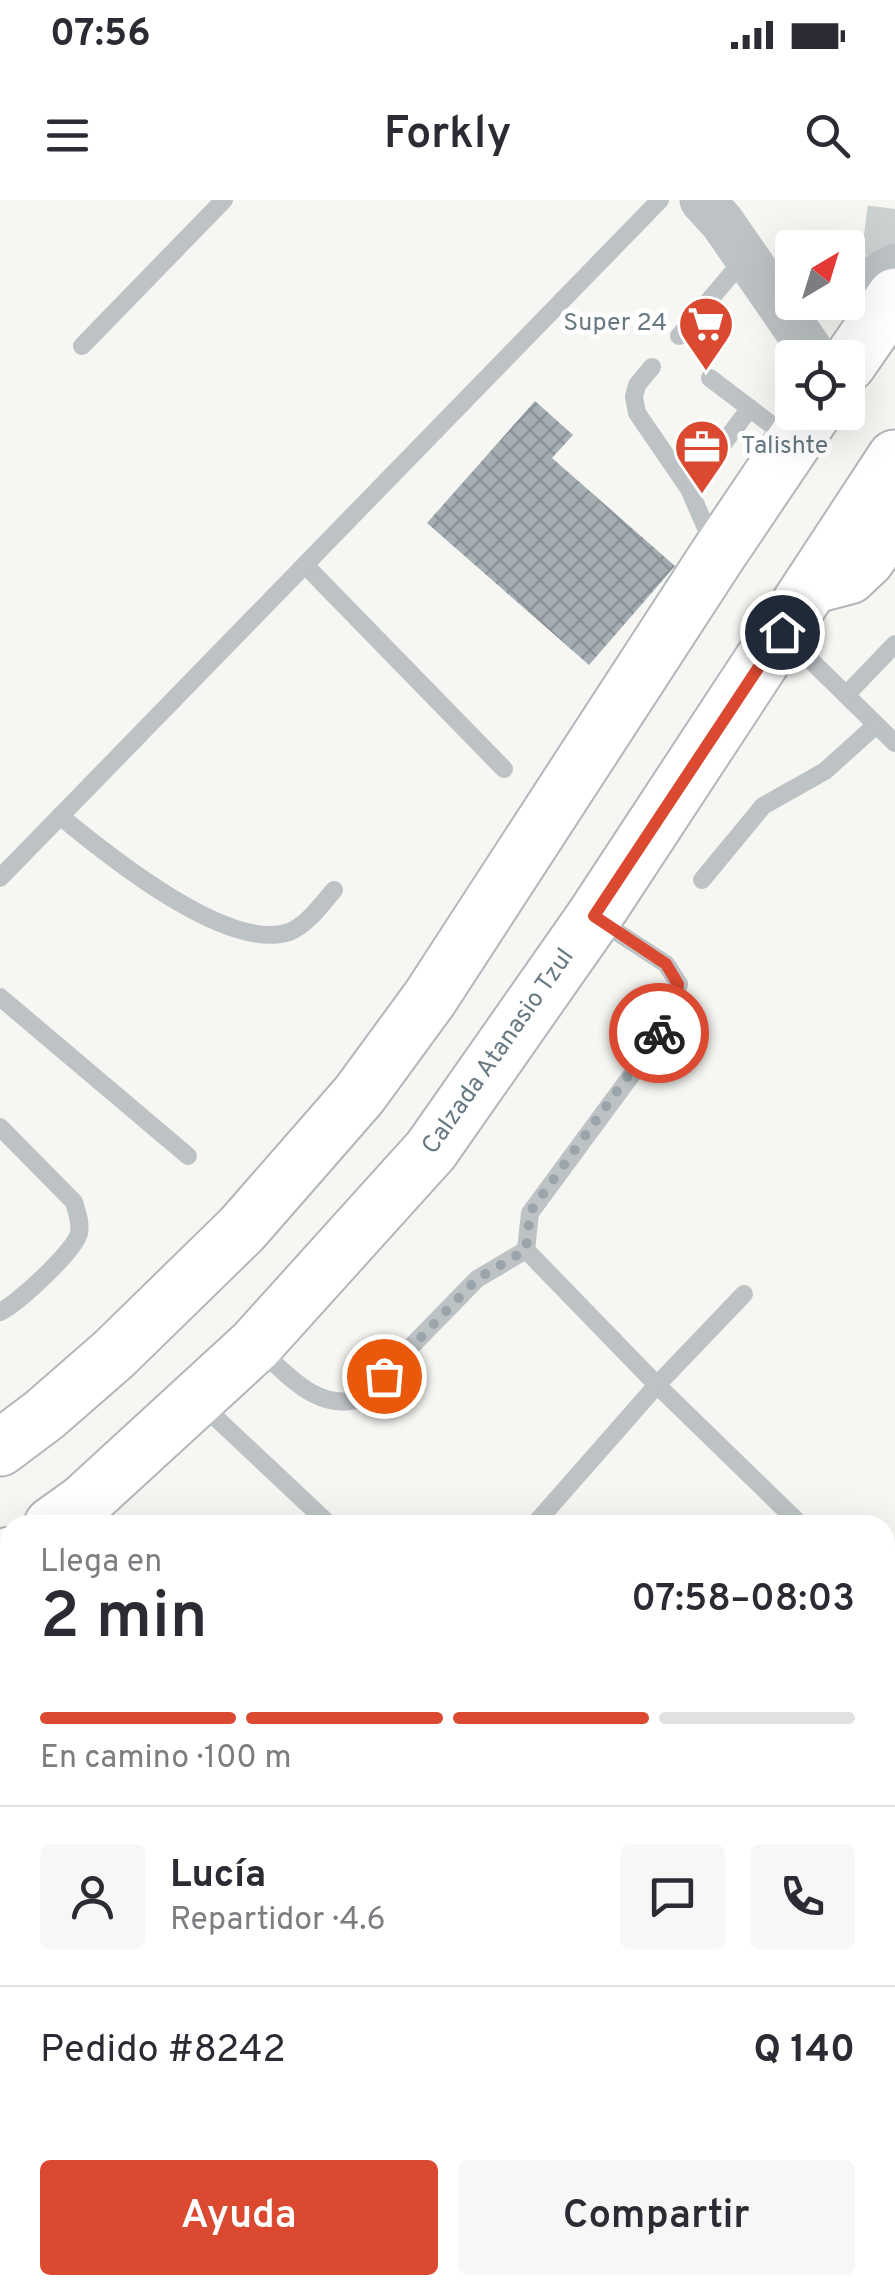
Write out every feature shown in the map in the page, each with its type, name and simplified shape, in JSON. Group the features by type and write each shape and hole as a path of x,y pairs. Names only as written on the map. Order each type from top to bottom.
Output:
{"main road":[{"path":"865,340 895,296"},
{"path":"0,1448 114,1354 228,1243 359,1095 430,998 803,430"},
{"name":"Calzada Atanasio Tzul","path":"66,1515 255,1346 430,1150 594,916 895,458"},
{"path":"811,586 849,576 867,559 895,518"}],"street":[{"path":"723,227 775,258"},
{"path":"723,227 803,340"},
{"path":"865,280 895,266"}],"lane":[{"path":"82,346 224,200"},
{"path":"0,878 660,200"},
{"path":"679,336 723,227"},
{"path":"652,367 637,385 637,412 689,489 717,556"},
{"path":"710,378 750,408 775,417"},
{"path":"689,489 750,408"},
{"path":"306,565 504,769"},
{"path":"782,632 895,744"},
{"path":"846,695 895,644"},
{"path":"702,880 763,806 824,771 876,724"},
{"path":"60,816 132,872 186,906 240,931 270,935 291,931 334,890"},
{"path":"594,916 666,964 678,984 676,1000 650,1050 530,1212 526,1250 657,1386 791,1515"},
{"path":"0,997 188,1156"},
{"path":"0,1127 74,1202 78,1218 78,1236 67,1252 0,1312"},
{"path":"255,1346 296,1382 326,1401 343,1404 360,1399 477,1279 526,1250"},
{"path":"543,1515 744,1294"},
{"path":"198,1400 319,1515"}],"building":[{"path":"535,401 573,435 552,458 675,566 589,665 427,523"}],"tunnel":[{"path":"895,209 891,240 895,263"}],"way so far":[{"path":"384,1376 477,1279 526,1250 530,1212 659,1033"}],"place":[{"name":"Super 24","path":"706,373"},
{"name":"Talishte","path":"702,496"}],"route":[{"path":"659,1033 676,1000 678,984 666,964 594,916 782,632"}]}
